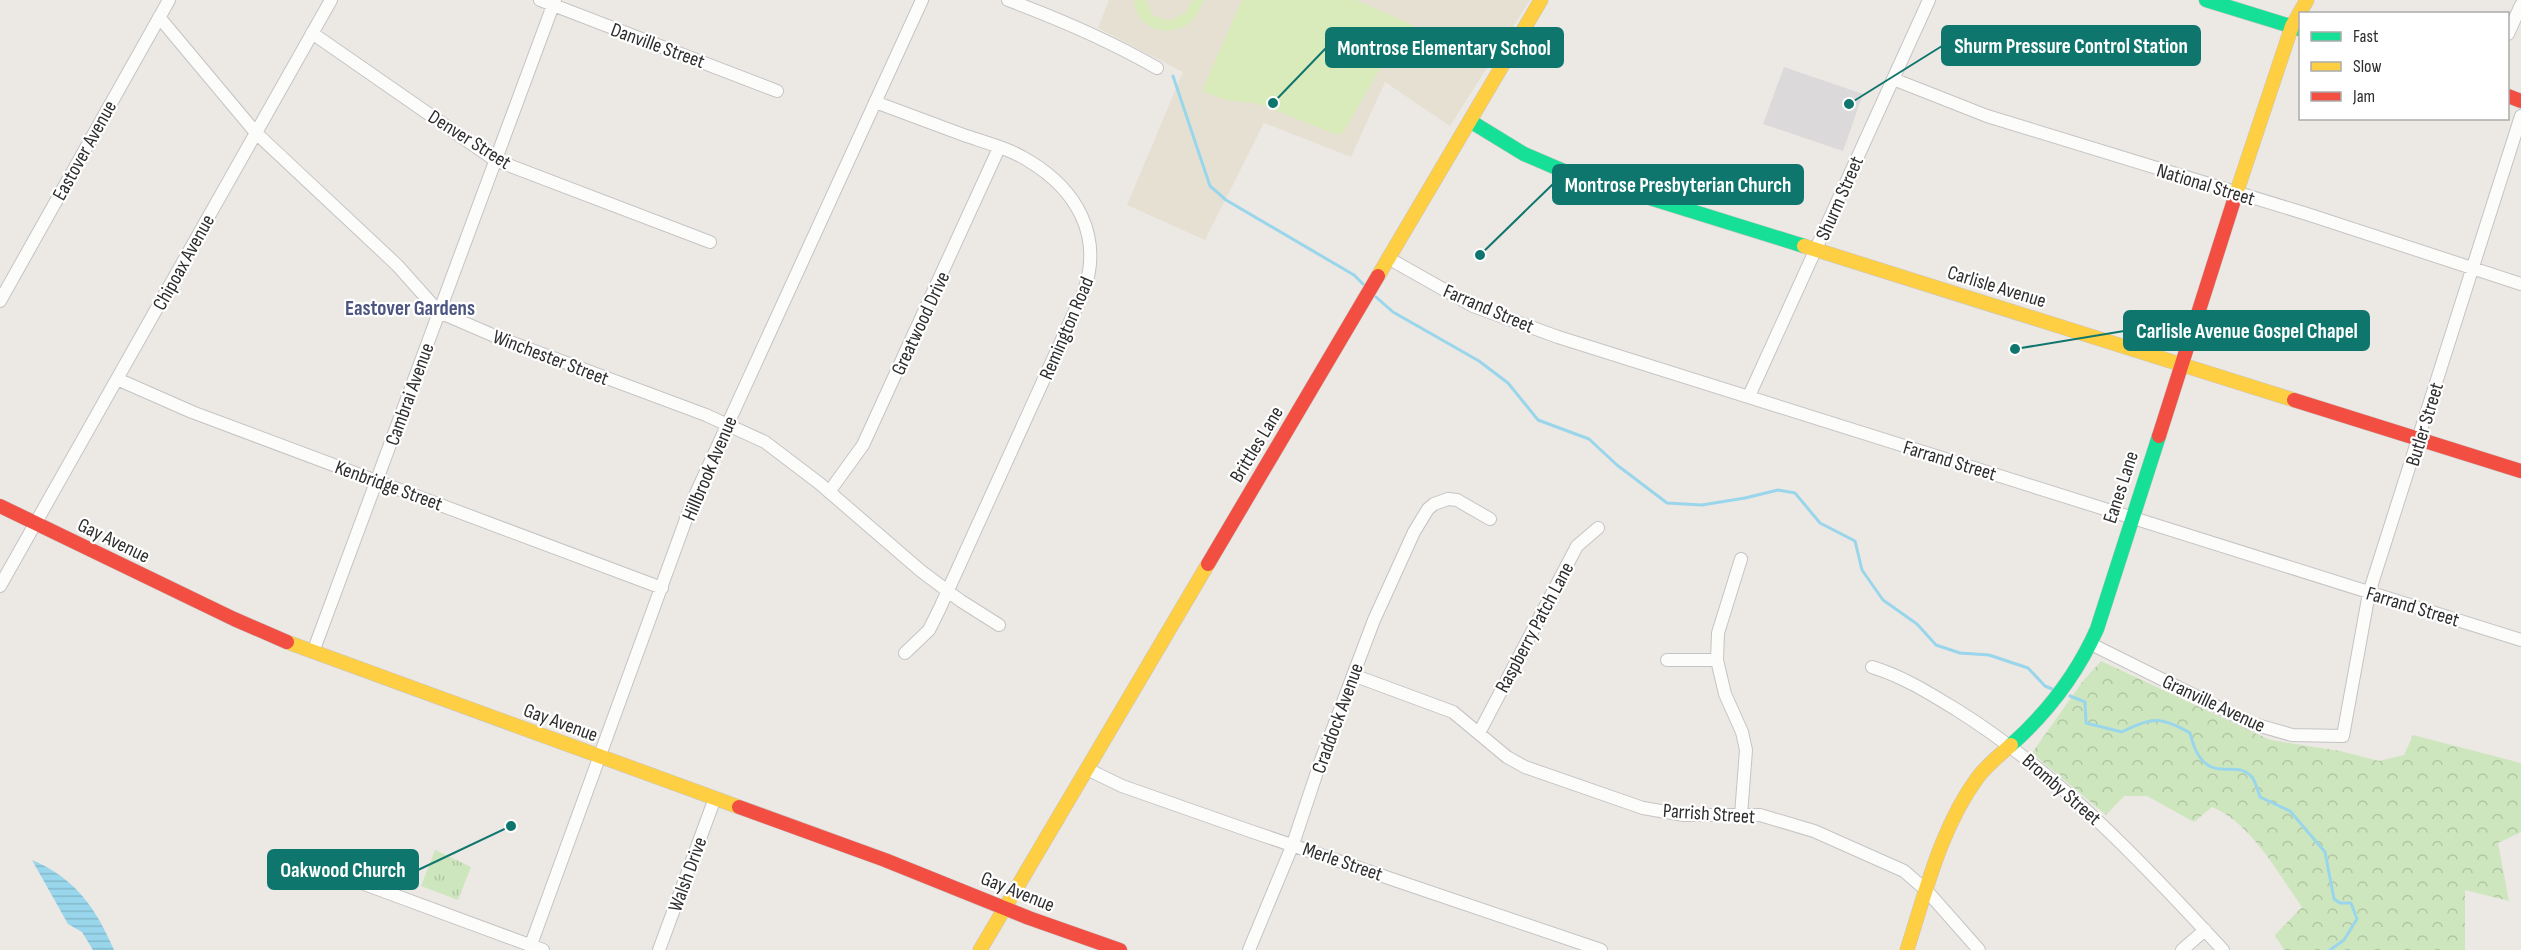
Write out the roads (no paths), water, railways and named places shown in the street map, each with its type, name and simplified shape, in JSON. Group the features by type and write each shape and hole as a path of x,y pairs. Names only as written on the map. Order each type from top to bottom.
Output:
{"street":[{"name":"Eastover Avenue","path":"0,301 169,0"},
{"name":"Chipoax Avenue","path":"0,586 331,0"},
{"name":"Danville Street","path":"540,0 554,3 777,91"},
{"name":"Hillbrook Avenue","path":"530,948 693,500 922,0"},
{"path":"1008,0 1076,28 1157,68"},
{"name":"Brittles Lane","path":"980,950 1541,0"},
{"name":"Shurm Street","path":"1749,396 1929,0"},
{"path":"2206,0 2296,27"},
{"name":"Cambrai Avenue","path":"313,652 554,3"},
{"path":"2509,32 2521,5"},
{"name":"Winchester Street","path":"159,17 256,133 397,265 439,312 497,337 727,424 771,446 947,591 999,625"},
{"name":"Eanes Lane","path":"1907,950 1946,836 1969,790 1995,758 2058,697 2091,644 2235,193 2296,27"},
{"name":"Denver Street","path":"312,33 495,160 710,242"},
{"name":"National Street","path":"1893,79 1988,116 2307,214 2521,284"},
{"name":"Remington Road","path":"875,102 999,148 1029,161 1049,175 1071,198 1086,224 1092,256 1090,274 929,630 905,653"},
{"name":"Butler Street","path":"2343,736 2369,593 2420,439 2521,116"},
{"name":"Carlisle Avenue","path":"1470,121 1524,154 1566,172 2521,471"},
{"name":"Greatwood Drive","path":"829,492 863,445 999,148"},
{"name":"Farrand Street","path":"1388,258 1450,294 1490,313 1566,339 2521,640"},
{"name":"Kenbridge Street","path":"117,379 192,412 662,588"},
{"name":"Craddock Avenue","path":"1249,950 1293,844 1321,760 1383,596 1414,532 1428,509 1444,500 1457,500 1490,519"},
{"name":"Gay Avenue","path":"0,506 234,619 313,652 885,860 1120,950"},
{"name":"Raspberry Patch Lane","path":"1479,733 1577,546 1598,528"},
{"path":"1740,559 1718,633 1717,660 1725,694 1742,732 1746,750 1741,815"},
{"name":"Granville Avenue","path":"2091,644 2250,723 2292,735 2343,736"},
{"path":"1667,660 1717,660"},
{"name":"Bromby Street","path":"1872,667 1915,684 2010,745 2106,828 2223,950"},
{"name":"Parrish Street","path":"1353,675 1453,712 1507,757 1525,767 1643,808 1684,815 1760,815 1814,831 1905,871 1927,891 1979,950"},
{"name":"Merle Street","path":"1087,769 1122,786 1601,950"},
{"name":"Walsh Drive","path":"659,950 715,798"},
{"path":"340,875 530,948 543,950"},
{"path":"2182,950 2205,930"}],"water":[{"path":"32,860 47,867 72,885 100,921 114,950 93,950 82,932 68,924"}],"waterway":[{"path":"1173,76 1210,186 1226,200 1354,275 1363,284"},
{"path":"1376,297 1393,312 1479,361 1508,383 1538,420 1589,439 1617,465 1667,503 1702,505 1778,490 1795,493 1820,523 1855,541 1862,570 1883,600 1917,624 1936,645 1960,653 1989,655 2028,668 2045,686 2052,689"},
{"path":"2070,696 2085,702 2086,723 2122,732 2141,723 2156,720 2180,727 2190,733 2196,751 2209,766 2247,772 2253,779 2260,797 2290,811 2325,852 2334,899 2340,903 2351,903 2357,919 2344,940 2330,950"}],"place":[{"name":"Montrose Elementary School","path":"1273,103"},
{"name":"Shurm Pressure Control Station","path":"1849,104"},
{"name":"Montrose Presbyterian Church","path":"1480,255"},
{"name":"Carlisle Avenue Gospel Chapel","path":"2015,349"},
{"name":"Oakwood Church","path":"511,826"}],"district":[{"name":"Eastover Gardens","path":"410,308"}]}
